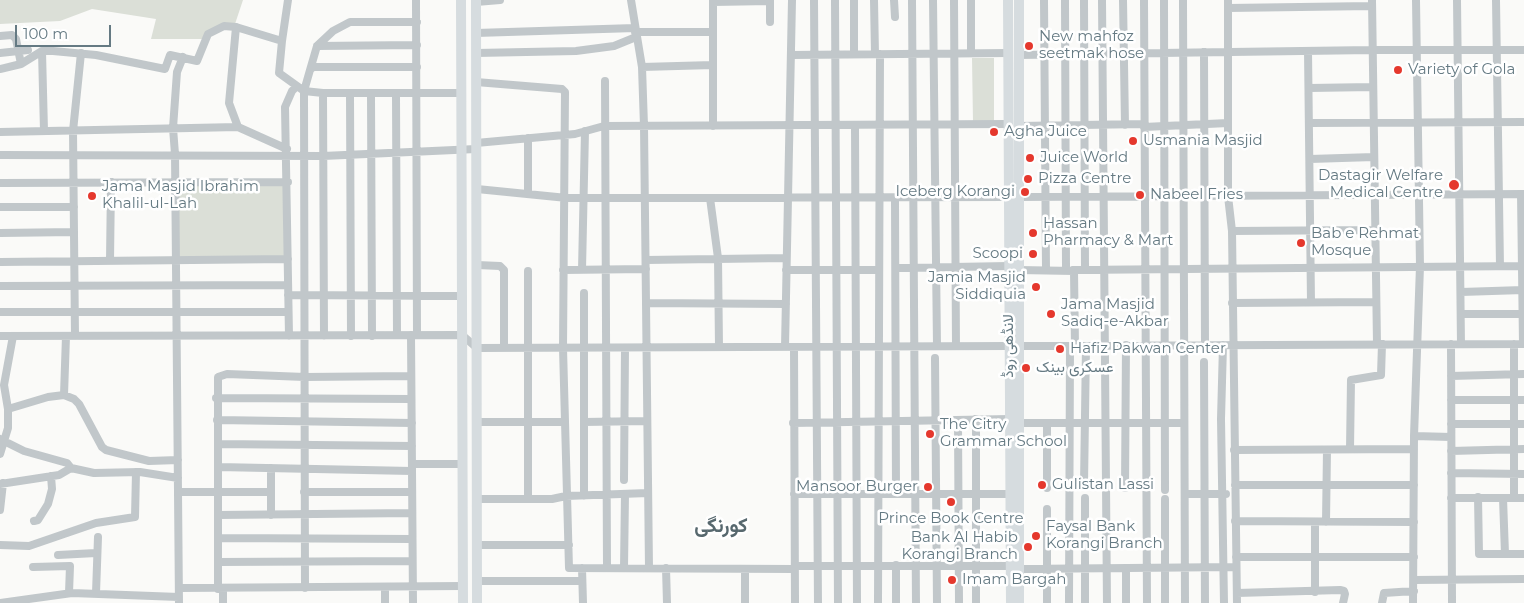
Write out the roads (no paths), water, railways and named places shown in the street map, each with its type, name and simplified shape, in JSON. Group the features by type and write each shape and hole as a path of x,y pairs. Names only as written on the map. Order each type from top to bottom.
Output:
{"main road":[{"path":"461,0 463,603"},
{"name":"لانڈھی روڈ","path":"1008,0 1008,124 1013,197 1014,268 1015,567 1011,603"},
{"name":"لانڈھی روڈ","path":"1013,197 1019,126 1019,0"},
{"path":"476,1 478,603"},
{"name":"لانڈھی روڈ","path":"1014,421 1011,494 1019,603"}],"street":[{"path":"288,0 279,73 304,91 323,94 461,93"},
{"path":"413,603 411,376 417,296 416,0"},
{"path":"476,1 500,0"},
{"path":"631,0 642,67 644,126 649,568"},
{"path":"712,126 714,1 770,0 770,22"},
{"path":"792,0 786,304 793,423 795,603"},
{"path":"814,0 818,603"},
{"path":"835,0 838,603"},
{"path":"854,0 854,54"},
{"path":"874,0 880,125 878,603"},
{"path":"894,0 895,17"},
{"path":"912,0 916,603"},
{"path":"933,0 934,268 937,346"},
{"path":"954,0 956,346"},
{"path":"971,0 971,53"},
{"path":"1044,0 1046,269"},
{"path":"1065,0 1066,197 1070,270"},
{"path":"1084,0 1085,269"},
{"path":"1102,0 1106,269 1107,603"},
{"path":"1123,0 1125,124"},
{"path":"1144,0 1147,603"},
{"path":"1164,0 1165,490"},
{"path":"1183,0 1185,603"},
{"path":"1414,603 1414,436 1420,266 1416,0"},
{"path":"1457,0 1462,344"},
{"path":"1496,0 1500,266"},
{"path":"1237,603 1232,345 1232,231 1228,196 1228,4 1372,3 1376,302 1381,375 1351,380 1350,449"},
{"path":"305,588 306,295 304,91 317,46 333,31 350,22 416,22"},
{"path":"0,69 21,64 42,51 81,53 165,69 170,55 197,60 208,34 224,26 236,26 282,41"},
{"path":"236,26 229,103 238,127"},
{"path":"476,33 713,32"},
{"path":"476,53 576,51 614,46 635,33"},
{"path":"0,36 12,35 16,38 21,64"},
{"path":"317,46 416,45"},
{"path":"0,53 28,50"},
{"path":"1019,55 1144,52 1524,50"},
{"path":"42,51 44,131"},
{"path":"1308,51 1312,302"},
{"path":"1204,52 1205,345"},
{"path":"75,336 73,131 81,53"},
{"path":"792,55 1008,53"},
{"path":"179,596 176,183 173,128 177,72 183,57"},
{"path":"642,67 713,65"},
{"path":"310,70 313,67 417,66"},
{"path":"605,81 607,568"},
{"path":"476,82 564,90 563,348 569,568 745,568 878,565 1047,568 1236,567"},
{"path":"289,336 288,153 285,107 292,91 297,86"},
{"path":"1309,88 1373,86"},
{"path":"323,94 324,336"},
{"path":"350,94 350,336"},
{"path":"372,94 372,336"},
{"path":"396,94 397,336"},
{"path":"1309,123 1524,122"},
{"path":"1019,126 1125,124 1164,126 1228,123"},
{"path":"0,156 288,153 305,156 323,156 417,153 461,150 528,138 564,135 604,126 815,127 1008,124"},
{"path":"855,126 857,603"},
{"path":"0,132 238,127 288,153"},
{"path":"582,270 582,198 585,131"},
{"path":"528,138 528,194"},
{"path":"1310,158 1374,158"},
{"path":"110,261 111,182"},
{"path":"0,183 288,182"},
{"path":"0,336 462,335 477,348 1524,344 1523,194 914,199 788,197 563,198 477,189"},
{"path":"710,198 718,258 719,347"},
{"path":"895,199 897,268 896,494"},
{"path":"0,208 74,207"},
{"path":"1232,231 1375,230"},
{"path":"0,233 74,232"},
{"path":"646,260 786,258"},
{"path":"0,262 288,260"},
{"path":"477,265 500,266 504,270 504,348"},
{"path":"897,268 956,267 1070,270 1524,266"},
{"path":"563,270 646,269"},
{"path":"786,270 879,270"},
{"path":"1069,603 1070,423 1075,272 1070,270"},
{"path":"528,271 528,499"},
{"path":"0,286 288,285"},
{"path":"1461,292 1523,290"},
{"path":"584,293 584,496"},
{"path":"288,295 462,296"},
{"path":"1232,303 1376,302"},
{"path":"646,303 786,304"},
{"path":"0,312 288,312"},
{"path":"1461,314 1523,314"},
{"path":"0,454 2,440 8,428 8,409 4,385 7,358 13,336"},
{"path":"64,395 66,336"},
{"path":"1451,344 1452,603"},
{"path":"1514,344 1514,498"},
{"path":"1223,345 1222,567 1224,603"},
{"path":"1084,485 1086,346"},
{"path":"1126,346 1126,488"},
{"path":"624,480 625,348"},
{"path":"0,372 7,358"},
{"path":"935,358 936,603"},
{"path":"1204,362 1205,603"},
{"path":"1451,376 1524,374"},
{"path":"223,603 218,562 217,380 222,375 305,377 411,376"},
{"path":"8,409 48,397 64,395 74,399 79,404 98,441 106,450 149,461 178,460"},
{"path":"216,398 411,399"},
{"path":"1451,400 1524,400"},
{"path":"217,420 412,423"},
{"path":"958,420 959,603"},
{"path":"793,423 976,420 1047,423 1184,423"},
{"path":"976,420 976,603"},
{"path":"584,422 647,421"},
{"path":"477,422 565,422"},
{"path":"1046,488 1047,423"},
{"path":"1451,424 1524,424"},
{"path":"1414,436 1451,437"},
{"path":"2,440 24,451 67,463 71,468"},
{"path":"218,444 412,446"},
{"path":"1234,450 1414,449"},
{"path":"1451,450 1524,449"},
{"path":"1326,522 1327,450"},
{"path":"218,467 412,467 463,464"},
{"path":"0,510 1,483 51,476 71,468 94,473 136,472 178,478"},
{"path":"271,468 271,515"},
{"path":"0,545 29,546 96,523 135,518 136,472"},
{"path":"1451,473 1524,474"},
{"path":"34,521 38,520 48,504 52,489 51,476"},
{"path":"1235,485 1414,485"},
{"path":"178,492 271,492"},
{"path":"304,492 412,492"},
{"path":"477,499 552,499 566,496 648,493"},
{"path":"624,568 625,494"},
{"path":"794,494 1011,494"},
{"path":"1184,494 1235,494"},
{"path":"1478,497 1479,554 1524,554"},
{"path":"1085,498 1086,603"},
{"path":"1451,498 1524,498"},
{"path":"1504,498 1505,554"},
{"path":"1165,499 1165,603"},
{"path":"1047,509 1047,603"},
{"path":"218,515 412,513"},
{"path":"1235,521 1414,522"},
{"path":"1315,522 1315,592"},
{"path":"96,593 98,537"},
{"path":"218,538 412,539"},
{"path":"477,545 569,545"},
{"path":"58,555 96,553"},
{"path":"1236,557 1414,557"},
{"path":"218,562 412,561"},
{"path":"896,565 896,603"},
{"path":"33,567 70,566 70,593"},
{"path":"582,568 583,603"},
{"path":"666,568 666,603"},
{"path":"745,568 745,603"},
{"path":"1126,568 1126,603"},
{"path":"1414,580 1524,579"},
{"path":"477,581 582,581"},
{"path":"0,603 70,593 179,596 220,589 463,586"},
{"path":"385,587 385,603"},
{"path":"1237,593 1344,591 1344,603"},
{"path":"1382,603 1384,592 1414,591"},
{"path":"128,603 130,594"}],"place":[{"name":"New mahfoz seetmak hose","path":"1029,46"},
{"name":"Variety of Gola","path":"1398,70"},
{"name":"Agha Juice","path":"994,132"},
{"name":"Usmania Masjid","path":"1133,141"},
{"name":"Juice World","path":"1030,158"},
{"name":"Pizza Centre","path":"1028,179"},
{"name":"Dastagir Welfare Medical Centre","path":"1454,185"},
{"name":"Iceberg Korangi","path":"1025,192"},
{"name":"Nabeel Fries","path":"1140,195"},
{"name":"Jama Masjid Ibrahim Khalil-ul-Lah","path":"92,196"},
{"name":"Hassan Pharmacy & Mart","path":"1033,233"},
{"name":"Bab e Rehmat Mosque","path":"1301,243"},
{"name":"Scoopi","path":"1033,254"},
{"name":"Jamia Masjid Siddiquia","path":"1036,287"},
{"name":"Jama Masjid Sadiq-e-Akbar","path":"1051,314"},
{"name":"Hafiz Pakwan Center","path":"1060,349"},
{"name":"عسکری بینک","path":"1026,368"},
{"name":"The Citry Grammar School","path":"930,434"},
{"name":"Gulistan Lassi","path":"1042,485"},
{"name":"Mansoor Burger","path":"928,487"},
{"name":"Prince Book Centre","path":"951,502"},
{"name":"Faysal Bank Korangi Branch","path":"1036,536"},
{"name":"Bank Al Habib Korangi Branch","path":"1028,547"},
{"name":"Imam Bargah","path":"952,580"}],"district":[{"name":"کورنگی","path":"721,526"}]}
